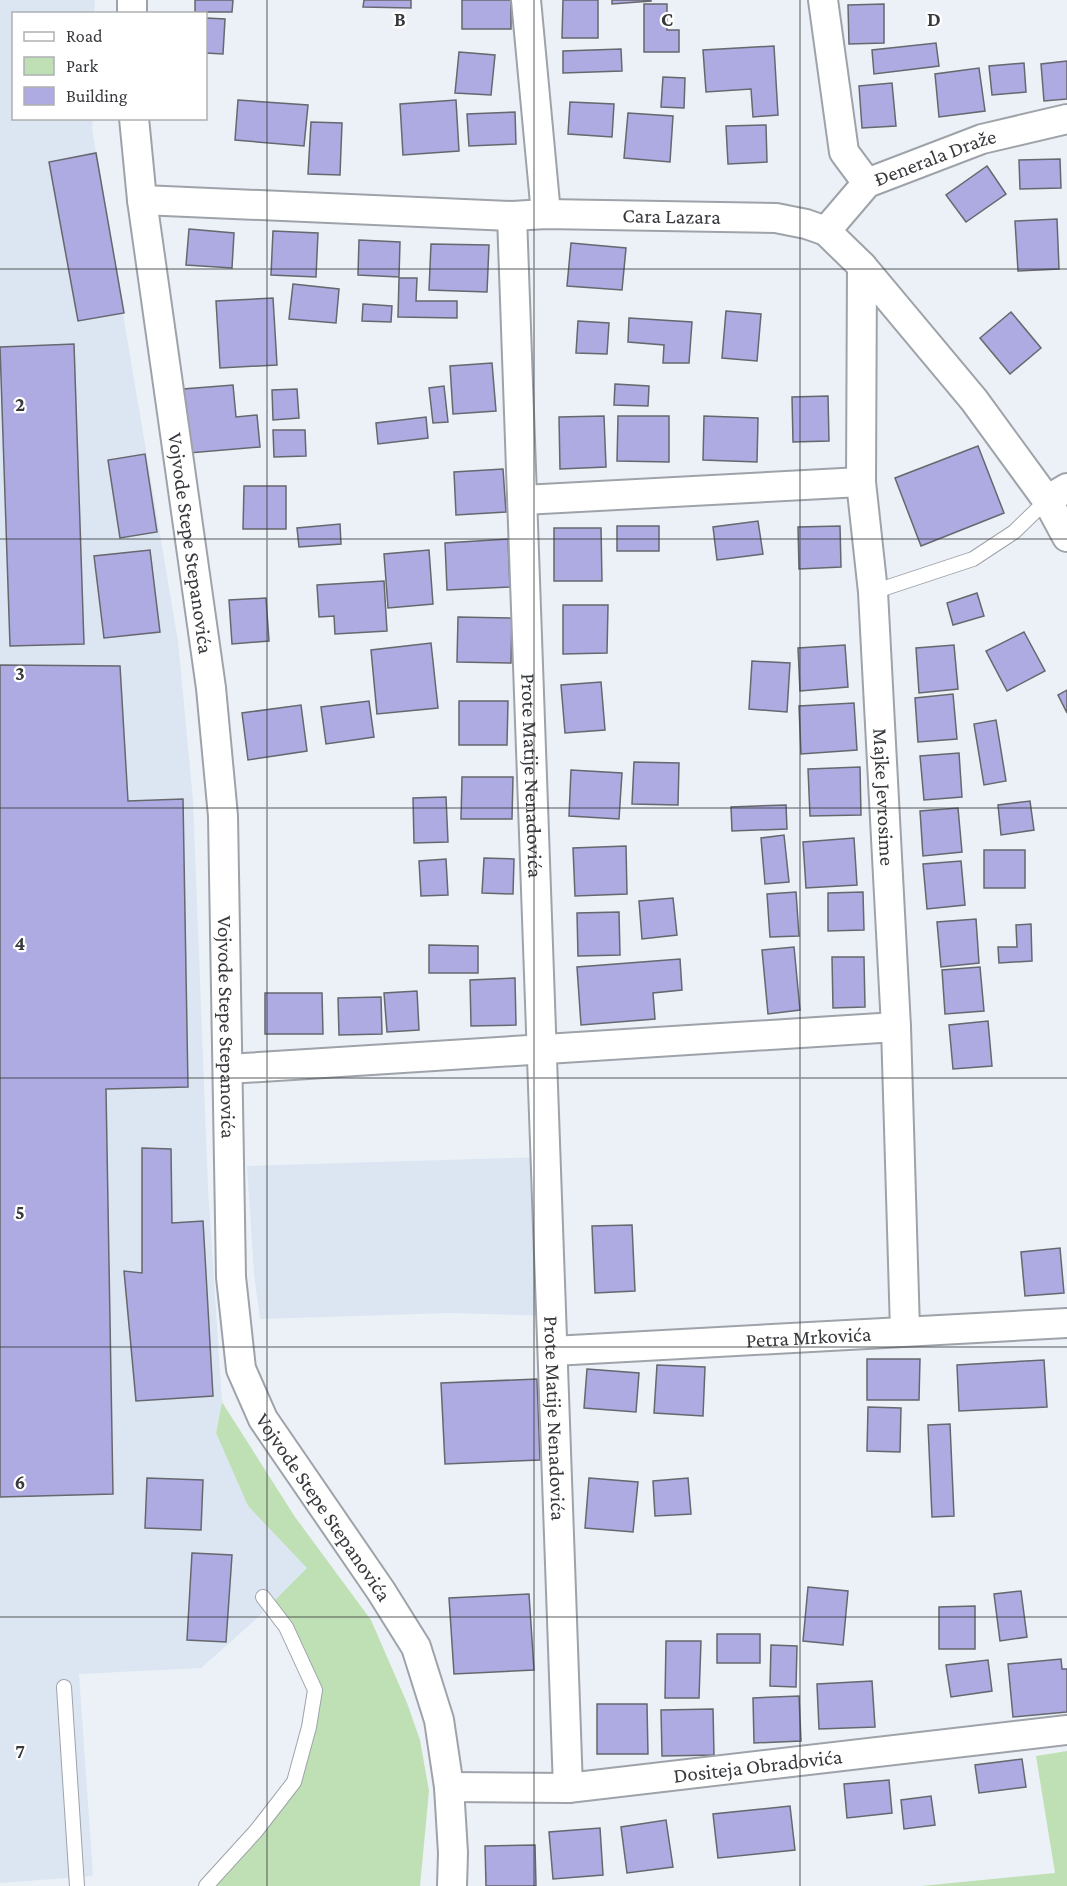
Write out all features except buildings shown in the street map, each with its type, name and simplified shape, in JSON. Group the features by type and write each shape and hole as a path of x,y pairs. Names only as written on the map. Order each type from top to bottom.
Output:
{"street":[{"path":"526,0 546,214"},
{"path":"823,0 844,152 867,183"},
{"name":"Đenerala Draže","path":"826,231 867,183 982,139 1067,119"},
{"name":"Vojvode Stepe Stepanovića","path":"134,120 142,200 211,688 223,816 231,1277 241,1369 263,1419 381,1591 416,1647 439,1720 449,1787 453,1853 452,1886"},
{"name":"Cara Lazara","path":"142,200 513,216 546,214 776,218 826,231 862,266 974,400 1057,494 1067,537"},
{"name":"Prote Matije Nenadovića","path":"513,216 568,1788"},
{"name":"Majke Jevrosime","path":"862,266 861,482 873,592 896,1028 905,1330"},
{"path":"523,500 861,482"},
{"path":"228,1069 896,1028"},
{"name":"Petra Mrkovića","path":"553,1352 905,1330 1067,1323"},
{"name":"Dositeja Obradovića","path":"449,1787 568,1788 1067,1730"}],"lane":[{"path":"873,592 973,559 1014,532 1057,494"},
{"path":"206,1886 256,1831 294,1782 309,1727 315,1690 286,1627 263,1598"},
{"path":"64,1687 77,1886"}],"shaded area":[{"path":"0,0 95,0 94,12 12,12 12,120 93,120 92,129 178,641 193,800 208,1188 222,1402 216,1433 248,1506 308,1568 254,1621 201,1668 79,1674 93,1876 0,1883"},
{"path":"543,1157 556,1316 451,1313 260,1319 254,1274 247,1166"}],"green space":[{"path":"222,1402 295,1517 371,1620 407,1703 420,1740 429,1791 420,1886 206,1886 294,1782 315,1690 269,1606 307,1568 248,1506 216,1433"},
{"path":"1067,1751 1067,1886 921,1886 1055,1873 1036,1756"}]}
